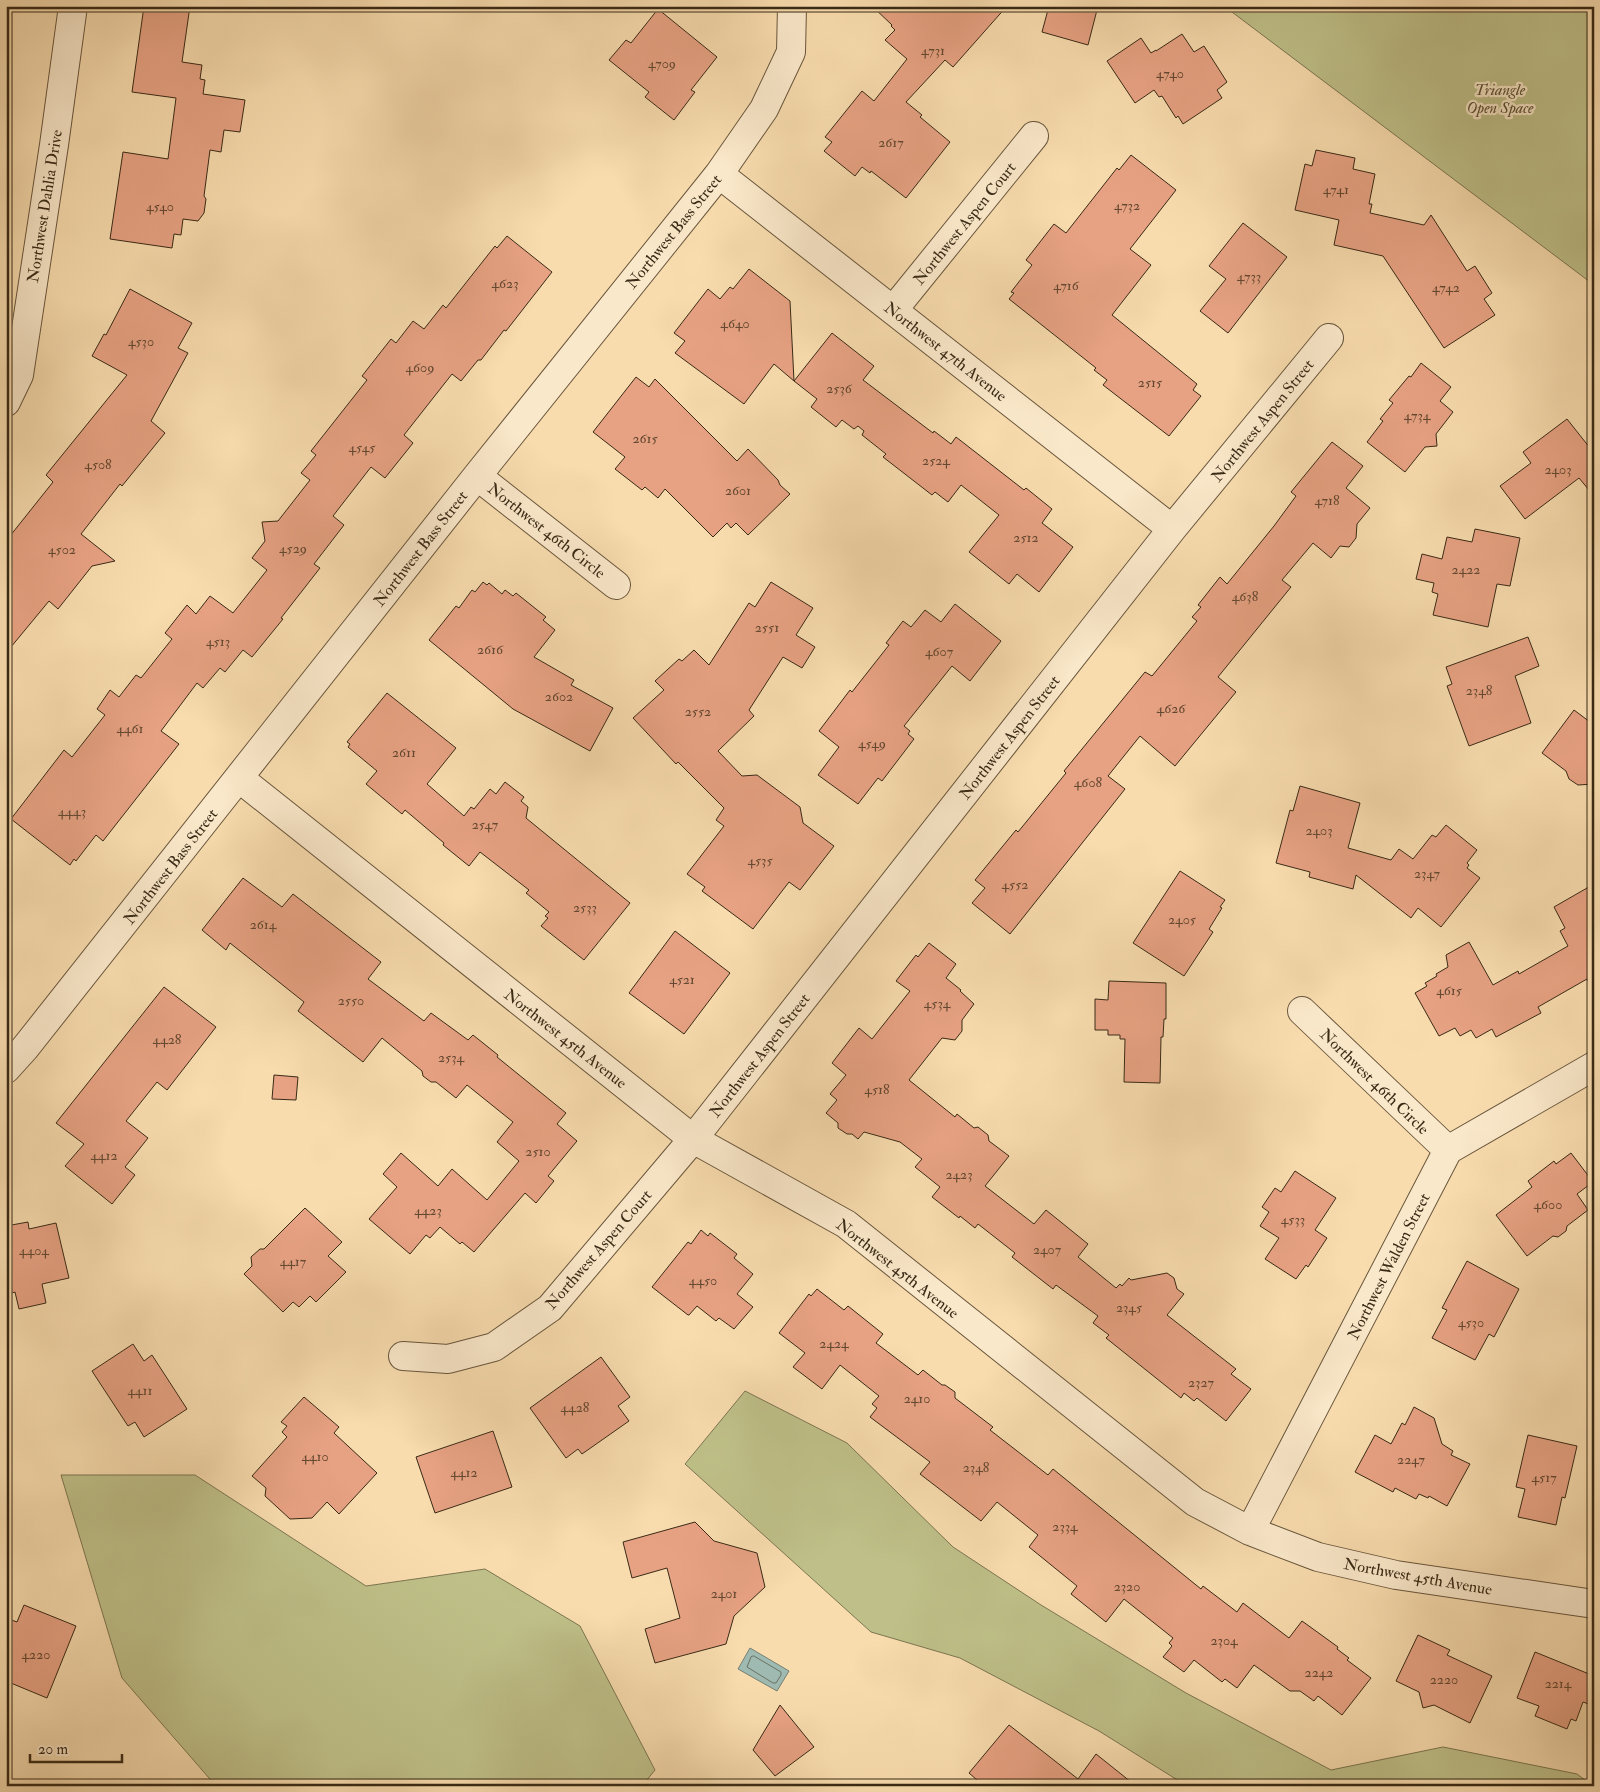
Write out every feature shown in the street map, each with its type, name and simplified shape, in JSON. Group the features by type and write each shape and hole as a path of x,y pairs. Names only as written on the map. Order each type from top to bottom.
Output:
{"street":[{"name":"Northwest Dahlia Drive","path":"6,402 19,375 73,6"},
{"name":"Northwest Bass Street","path":"6,1069 25,1048 477,476 719,174 764,108 790,52 792,6"},
{"name":"Northwest Aspen Court","path":"894,309 1034,136"},
{"name":"Northwest 47th Avenue","path":"719,174 894,309 1172,529"},
{"name":"Northwest Aspen Street","path":"693,1139 1172,529 1329,338"},
{"name":"Northwest 46th Circle","path":"477,476 616,585"},
{"name":"Northwest 45th Avenue","path":"240,778 693,1139 846,1224 1195,1502 1250,1531 1318,1557 1396,1575 1594,1604"},
{"name":"Northwest 46th Circle","path":"1302,1012 1448,1150"},
{"path":"1448,1150 1594,1066"},
{"name":"Northwest Aspen Court","path":"403,1356 448,1359 494,1347 550,1308 693,1139"},
{"name":"Northwest Walden Street","path":"1250,1531 1448,1150"}],"green space":[{"name":"Triangle Open Space","path":"1224,6 1594,6 1594,285"},
{"path":"745,1391 847,1443 953,1547 1041,1605 1186,1693 1331,1770 1443,1747 1577,1774 1593,1786 1187,1786 1099,1731 960,1658 871,1632 685,1464"},
{"path":"61,1475 195,1475 366,1586 485,1569 580,1626 655,1770 642,1786 216,1786 122,1678"}],"water":[{"path":"750,1648 789,1671 777,1691 738,1669"}],"building":[{"path":"144,6 190,6 182,62 202,65 200,79 205,80 203,94 245,100 240,132 224,130 221,152 210,150 204,196 206,199 204,213 198,221 183,219 181,235 174,234 172,248 110,239 123,152 168,159 176,98 132,92"},
{"path":"872,6 1007,6 953,67 945,60 906,102 922,115 920,117 950,142 906,198 871,171 870,173 862,167 855,176 824,151 832,142 825,137 862,91 874,101 907,59 885,40 895,30"},
{"path":"1049,6 1098,6 1088,45 1042,32"},
{"path":"658,9 717,57 691,90 695,92 674,120 645,97 649,92 609,60 626,40 631,43"},
{"path":"1182,34 1194,52 1204,46 1227,82 1217,90 1222,98 1183,124 1178,116 1176,118 1162,96 1159,97 1154,90 1135,103 1107,61 1141,38 1151,53"},
{"path":"1316,150 1355,158 1353,169 1375,174 1369,204 1372,204 1370,213 1424,225 1431,215 1467,271 1475,266 1492,293 1484,299 1495,315 1444,348 1383,256 1334,245 1339,220 1295,210 1305,164 1312,166"},
{"path":"1131,155 1176,190 1130,249 1151,265 1112,315 1197,384 1193,390 1201,396 1169,436 1103,385 1107,380 1094,370 1096,368 1009,299 1014,293 1011,292 1032,265 1026,260 1054,224 1066,233 1117,168 1119,170"},
{"path":"1243,223 1287,257 1228,333 1200,311 1226,279 1209,266"},
{"path":"507,236 552,272 506,331 504,330 481,360 478,360 461,381 452,374 404,435 413,443 385,478 371,467 333,516 344,525 314,564 320,568 281,618 283,619 252,657 243,650 225,672 220,668 203,688 197,683 161,731 179,744 103,841 96,835 76,861 74,859 70,865 11,819 64,750 72,757 105,715 97,709 110,690 119,697 136,675 141,678 172,639 165,633 187,605 196,614 210,596 233,613 267,570 252,558 265,541 262,522 278,521 310,480 301,473 316,455 311,451 367,380 362,376 391,339 396,343 413,321 424,329 443,305 446,308 495,246 497,248"},
{"path":"749,269 790,301 794,381 774,364 744,404 675,353 685,341 674,333 708,289 720,299 730,287 733,289"},
{"path":"130,289 192,323 178,348 188,353 151,421 165,433 122,486 120,484 81,534 115,561 92,566 58,609 49,601 6,653 6,541 53,482 46,475 127,375 92,356 104,334 106,335"},
{"path":"832,333 874,366 863,380 933,433 934,431 951,444 956,437 1024,490 1026,488 1052,509 1042,523 1073,547 1039,592 1017,574 1009,584 969,552 999,515 961,485 948,502 935,492 932,495 883,457 886,454 862,435 864,431 858,426 854,429 842,420 836,427 811,407 817,399 794,381"},
{"path":"1421,363 1451,387 1440,401 1453,412 1436,434 1437,446 1425,447 1405,472 1367,442 1383,421 1380,419 1393,403 1389,400 1409,376 1411,377"},
{"path":"636,377 649,387 655,379 737,461 748,449 790,494 748,535 736,523 731,528 727,523 713,537 665,489 658,498 645,487 642,490 615,469 625,457 593,432"},
{"path":"1567,419 1594,453 1594,496 1579,478 1525,519 1500,486 1531,463 1523,452"},
{"path":"1332,442 1363,466 1346,488 1370,508 1357,524 1356,538 1349,547 1340,546 1331,558 1313,543 1282,580 1291,587 1218,677 1236,692 1175,766 1140,736 1108,776 1125,789 1010,934 972,903 985,888 975,880 1016,830 1018,832 1066,773 1064,771 1145,672 1152,676 1197,621 1192,617 1201,607 1198,605 1220,577 1227,584 1274,526 1296,496 1291,492"},
{"path":"1475,529 1520,538 1510,586 1497,584 1488,627 1433,615 1438,594 1432,592 1434,583 1416,579 1422,554 1442,559 1447,537 1472,542"},
{"path":"483,582 487,585 489,583 502,594 505,590 513,596 516,593 546,617 543,620 555,630 534,657 574,680 571,685 613,708 590,751 513,709 429,640 456,606 459,608 472,590 475,592"},
{"path":"771,582 813,608 796,635 815,647 802,668 783,657 749,710 754,716 718,751 742,776 757,775 800,807 803,823 834,846 800,890 789,882 753,929 702,891 705,887 687,874 724,826 716,820 724,808 678,762 676,764 633,718 664,690 655,681 679,659 682,661 694,650 709,665 749,603 755,607"},
{"path":"955,604 1001,641 970,681 952,666 904,726 910,731 908,734 914,739 882,781 878,778 858,804 818,775 839,747 819,731 850,690 852,692 889,645 886,643 903,621 911,627 925,610 941,622"},
{"path":"1528,637 1539,666 1515,676 1531,723 1469,746 1447,686 1452,684 1446,667"},
{"path":"387,693 456,748 427,784 464,816 471,807 474,809 490,789 496,794 505,782 524,797 521,801 528,807 526,818 630,903 584,960 541,926 548,918 545,916 549,912 526,893 529,890 480,852 469,866 405,810 402,814 366,784 377,771 348,747 350,744 347,742"},
{"path":"1574,710 1594,725 1594,784 1578,785 1569,779 1566,771 1542,753"},
{"path":"1300,786 1360,803 1348,848 1391,860 1399,849 1413,859 1432,835 1436,837 1446,825 1477,850 1467,863 1469,865 1467,868 1480,878 1441,927 1418,908 1411,918 1356,875 1353,889 1309,877 1310,872 1276,863 1290,810 1293,811"},
{"path":"1180,871 1225,900 1209,929 1213,932 1184,976 1133,943"},
{"path":"243,878 282,907 293,894 381,962 368,979 424,1021 431,1013 468,1040 473,1035 566,1113 557,1124 577,1141 548,1176 554,1181 536,1203 525,1193 474,1252 462,1242 460,1244 440,1227 430,1238 426,1235 410,1254 369,1219 397,1187 383,1174 401,1153 438,1186 452,1169 487,1200 519,1161 497,1142 513,1122 467,1085 456,1098 436,1082 431,1082 423,1076 422,1071 382,1038 363,1062 298,1011 304,1002 230,943 226,950 202,930"},
{"path":"1594,884 1594,991 1587,979 1538,1007 1541,1013 1496,1037 1492,1029 1476,1038 1471,1030 1460,1036 1455,1028 1439,1036 1415,993 1427,986 1425,983 1437,976 1436,974 1448,967 1446,955 1469,942 1493,985 1518,971 1519,974 1568,946 1560,931 1565,928 1554,907"},
{"path":"675,931 730,973 684,1034 629,993"},
{"path":"929,943 956,964 946,978 974,1004 962,1020 962,1031 955,1040 942,1038 909,1080 955,1117 957,1114 974,1128 978,1127 988,1135 989,1141 1009,1156 985,1186 1034,1224 1046,1210 1088,1244 1078,1257 1116,1288 1120,1284 1122,1286 1129,1278 1131,1280 1167,1273 1174,1278 1177,1289 1184,1294 1167,1315 1236,1369 1231,1374 1251,1389 1226,1421 1197,1398 1194,1401 1184,1393 1181,1398 1106,1338 1109,1335 1093,1323 1098,1316 1056,1285 1053,1289 1012,1257 1015,1253 978,1224 975,1228 932,1197 940,1187 915,1167 922,1159 900,1142 864,1132 858,1139 838,1128 838,1123 826,1113 837,1100 830,1094 846,1075 832,1063 859,1028 872,1039 910,991 896,981 916,955 918,957"},
{"path":"1109,981 1166,983 1166,1019 1164,1019 1163,1037 1161,1037 1160,1083 1124,1082 1125,1039 1120,1039 1120,1035 1108,1035 1108,1030 1095,1030 1095,999 1108,1000"},
{"path":"164,987 216,1027 167,1090 157,1082 126,1121 148,1138 125,1167 135,1175 112,1204 65,1166 84,1144 56,1123"},
{"path":"274,1075 298,1077 296,1100 272,1099"},
{"path":"1571,1153 1593,1182 1577,1194 1588,1210 1567,1226 1566,1231 1558,1237 1553,1236 1527,1256 1496,1215 1532,1187 1528,1181 1554,1161 1556,1164"},
{"path":"1295,1171 1336,1198 1315,1230 1327,1238 1308,1267 1306,1265 1296,1279 1265,1259 1279,1238 1260,1226 1269,1212 1262,1207 1275,1188 1281,1192"},
{"path":"305,1208 342,1242 328,1256 346,1272 316,1302 310,1296 299,1307 293,1302 283,1312 244,1274 252,1266 251,1257 260,1249 264,1249"},
{"path":"28,1222 29,1229 56,1223 69,1278 42,1284 46,1303 19,1309 15,1292 12,1293 10,1285 6,1285 6,1226"},
{"path":"701,1230 708,1236 710,1233 737,1254 734,1258 753,1274 737,1294 753,1307 734,1329 719,1318 716,1321 697,1306 688,1315 652,1287 688,1242 691,1244"},
{"path":"1467,1261 1519,1289 1494,1337 1489,1334 1475,1360 1432,1338 1447,1310 1442,1308"},
{"path":"817,1289 844,1310 848,1306 883,1334 876,1343 918,1375 923,1370 942,1385 955,1392 955,1398 993,1427 990,1430 1048,1475 1053,1469 1201,1589 1203,1586 1237,1612 1243,1603 1289,1638 1302,1621 1338,1647 1337,1649 1349,1658 1347,1660 1371,1678 1342,1715 1318,1696 1314,1701 1300,1691 1290,1691 1254,1665 1237,1688 1225,1679 1222,1682 1194,1660 1184,1672 1163,1657 1172,1646 1169,1643 1173,1638 1124,1599 1106,1622 1071,1594 1077,1586 1029,1547 1038,1535 997,1502 981,1521 920,1474 930,1462 870,1417 877,1408 872,1404 879,1396 840,1365 822,1389 793,1367 805,1353 779,1333 809,1294 811,1296"},
{"path":"133,1344 144,1361 152,1355 187,1409 144,1437 135,1422 128,1426 92,1371"},
{"path":"601,1357 630,1397 618,1406 629,1421 582,1454 578,1449 566,1458 530,1408"},
{"path":"304,1397 339,1427 334,1433 377,1473 339,1514 327,1502 312,1518 290,1519 265,1496 266,1488 252,1476 287,1437 282,1432 287,1426 281,1422"},
{"path":"1414,1407 1434,1418 1442,1444 1453,1451 1451,1455 1470,1464 1447,1506 1429,1496 1428,1498 1419,1494 1416,1499 1395,1488 1393,1492 1355,1472 1375,1435 1391,1444 1402,1423 1405,1425"},
{"path":"493,1431 512,1487 435,1513 416,1457"},
{"path":"1528,1435 1577,1446 1565,1498 1562,1497 1556,1525 1518,1517 1525,1489 1516,1487"},
{"path":"695,1522 714,1541 757,1553 765,1587 734,1616 726,1644 655,1663 645,1629 680,1618 667,1568 632,1578 623,1542"},
{"path":"24,1605 76,1626 47,1698 6,1681 6,1618 17,1622"},
{"path":"1418,1635 1450,1650 1447,1655 1492,1676 1470,1723 1434,1705 1423,1708 1419,1692 1396,1681"},
{"path":"1535,1652 1594,1676 1594,1706 1583,1702 1576,1721 1571,1719 1567,1729 1535,1716 1539,1706 1517,1698"},
{"path":"780,1705 814,1747 775,1776 753,1750"},
{"path":"1009,1725 1078,1779 1096,1754 1136,1786 984,1786 969,1773"}]}
